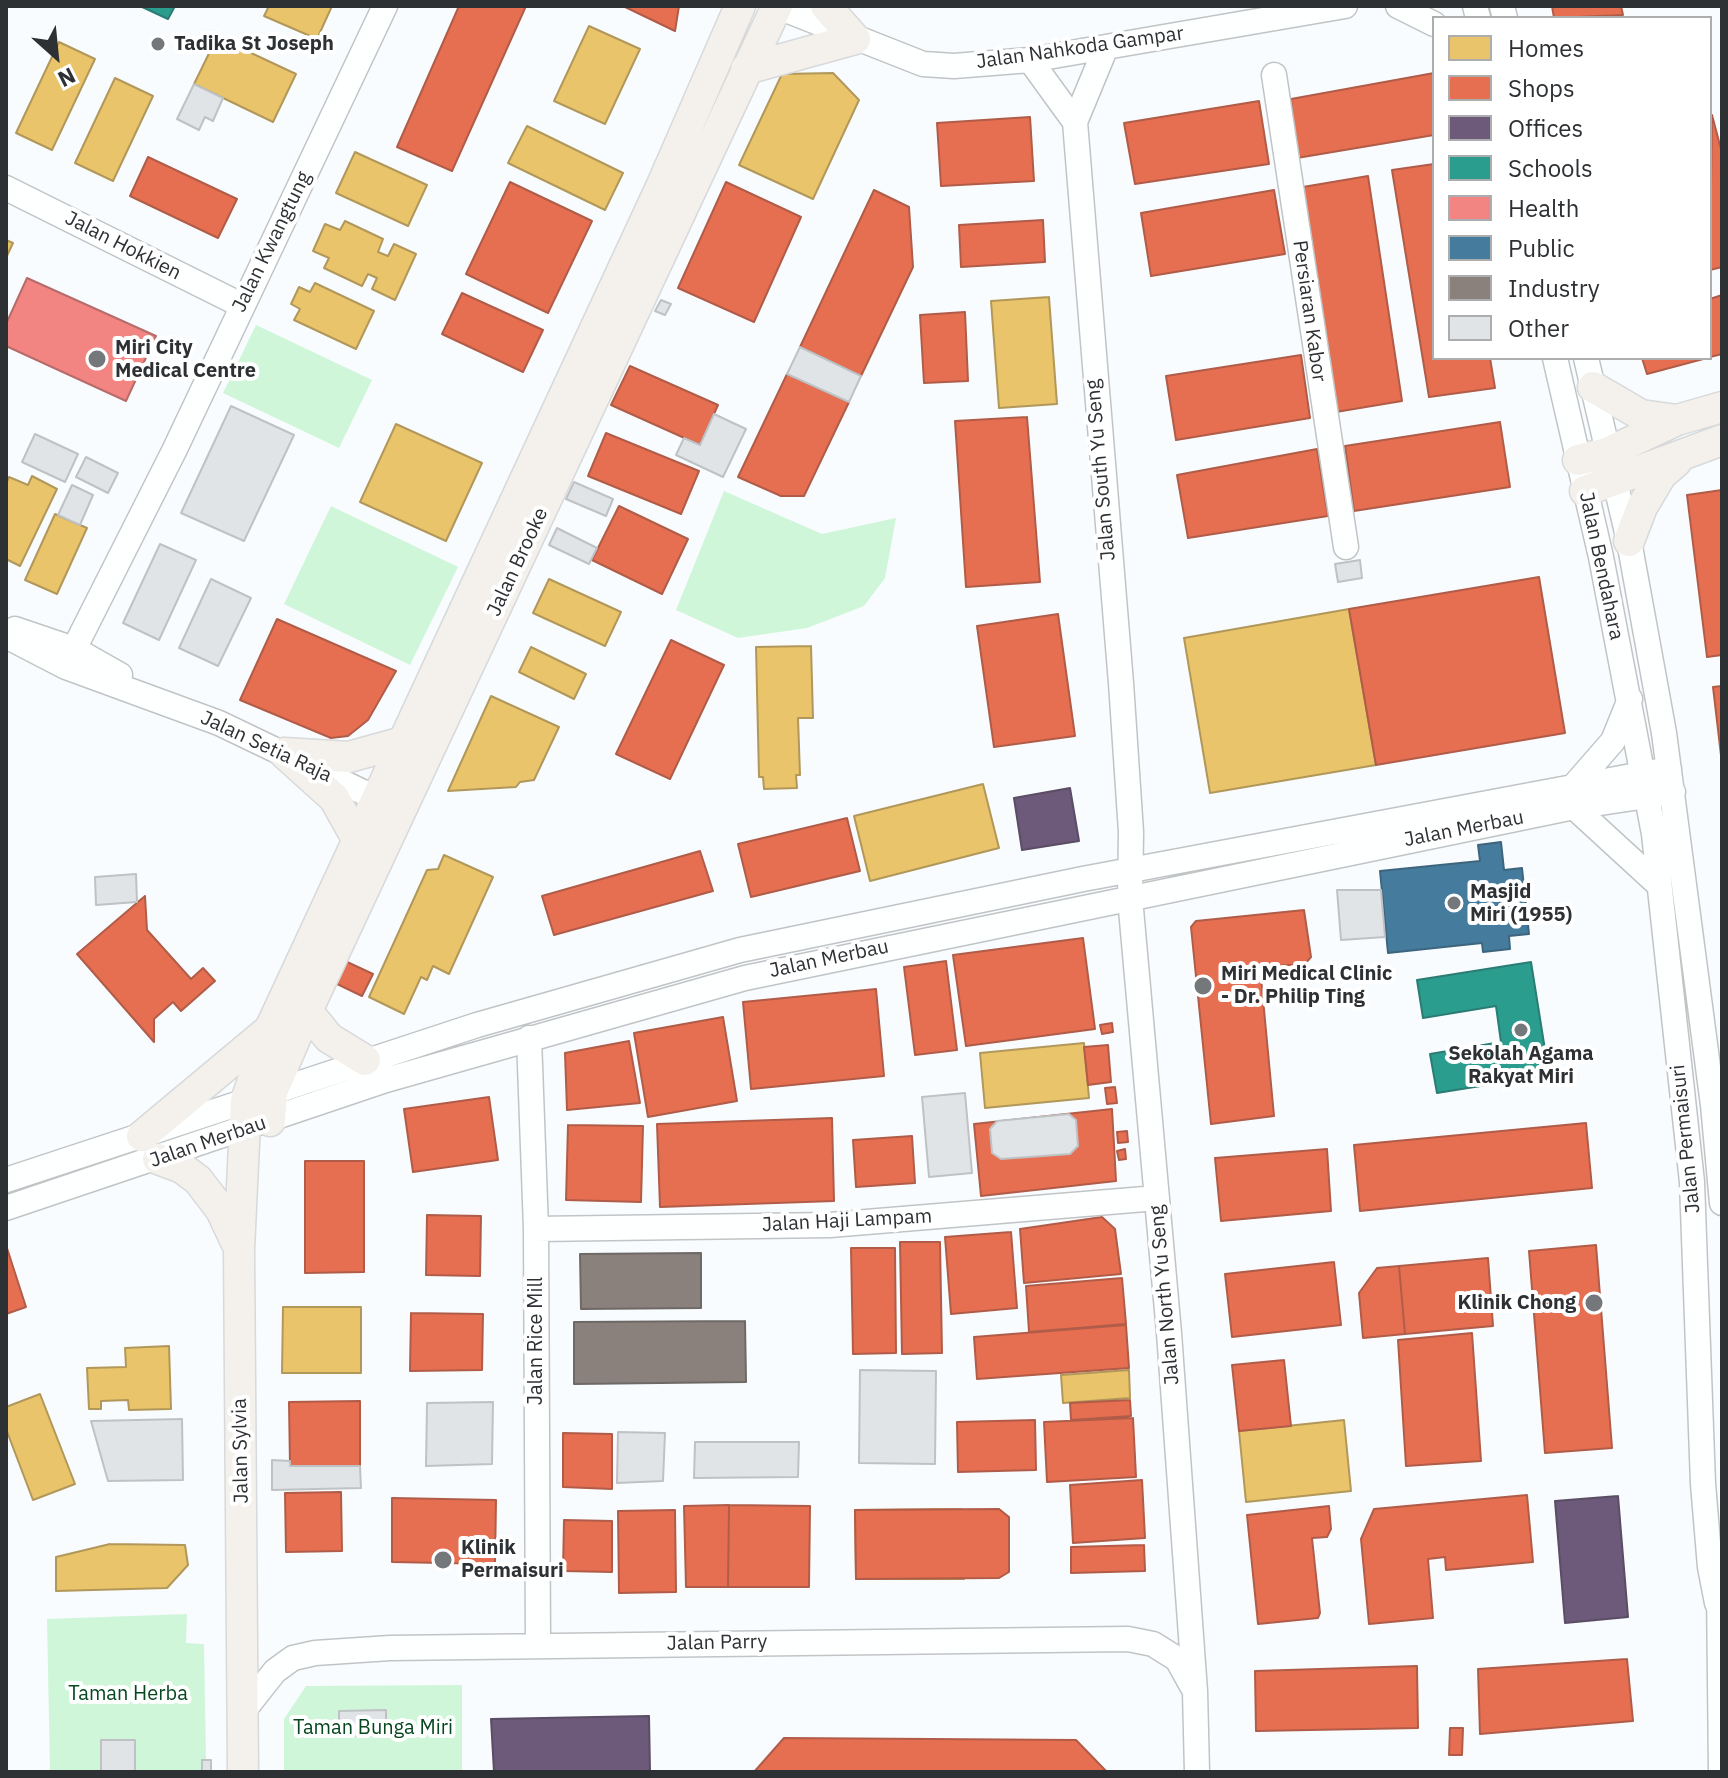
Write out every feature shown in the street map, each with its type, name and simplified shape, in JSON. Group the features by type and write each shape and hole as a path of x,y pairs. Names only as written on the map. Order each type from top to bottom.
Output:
{"main road":[{"name":"Jalan Brooke","path":"258,1111 270,1029 357,839 388,805 403,742 661,187 740,6"},
{"name":"Jalan Brooke","path":"258,1111 307,1011 388,805 776,6"},
{"path":"746,69 855,39 826,6"},
{"path":"1589,372 1641,415 1677,420"},
{"path":"1592,456 1677,420 1722,407"},
{"path":"1599,487 1722,440"},
{"path":"1629,541 1642,507 1661,475 1687,453"},
{"path":"284,753 349,757 403,742"},
{"path":"284,753 334,798 357,839"},
{"path":"307,1011 329,1038 365,1060"},
{"path":"239,1250 221,1210 198,1180 150,1148 270,1029"},
{"name":"Jalan Sylvia","path":"243,1772 239,1250 258,1111"}],"street":[{"name":"Jalan Kwangtung","path":"74,649 174,451 385,6"},
{"name":"Jalan Nahkoda Gampar","path":"776,6 923,64 1030,60 1345,6"},
{"path":"1398,6 1432,23"},
{"name":"Jalan South Yu Seng","path":"1106,47 1075,122 1121,683 1130,898"},
{"path":"1030,60 1075,122"},
{"name":"Persiaran Kabor","path":"1274,75 1326,433 1346,547"},
{"name":"Jalan Hokkien","path":"6,188 241,305"},
{"name":"Jalan Bendahara","path":"1556,360 1592,456 1599,487 1630,699 1646,785"},
{"name":"Jalan Bendahara","path":"1589,372 1592,456"},
{"name":"Jalan Bendahara","path":"1599,487 1629,541 1671,781"},
{"name":"Jalan Setia Raja","path":"6,625 74,649 156,697 284,753 388,805"},
{"name":"Jalan Setia Raja","path":"6,636 29,650 111,684 156,697"},
{"path":"29,650 57,652 74,649 90,671 111,684"},
{"path":"1630,699 1613,741 1573,797 1659,885"},
{"name":"Jalan Merbau","path":"258,1111 365,1060 740,950 1131,869 1671,781"},
{"name":"Jalan Permaisuri","path":"1671,781 1718,1108 1722,1203"},
{"name":"Jalan Permaisuri","path":"1646,785 1692,1182 1712,1489"},
{"name":"Jalan Merbau","path":"6,1208 150,1148 258,1111 386,1080 745,978 1130,898 1573,797"},
{"name":"Jalan North Yu Seng","path":"1130,898 1157,1198 1195,1691 1197,1772"},
{"name":"Jalan Rice Mill","path":"529,1038 536,1229 538,1645"},
{"name":"Jalan Merbau","path":"6,1180 150,1148"},
{"name":"Jalan Haji Lampam","path":"536,1229 830,1225 1157,1198"},
{"path":"1712,1489 1719,1509 1722,1544"},
{"path":"1712,1489 1710,1567 1717,1603"},
{"path":"1721,1765 1717,1603 1722,1565"},
{"name":"Jalan Parry","path":"241,1714 275,1671 293,1658 315,1653 538,1645 1128,1639 1153,1644 1177,1659 1195,1691"}],"green space":[{"path":"256,325 372,380 339,448 223,393"},
{"path":"724,491 822,534 896,518 885,578 864,606 807,628 738,638 676,610"},
{"path":"331,506 458,567 410,665 284,604"},
{"name":"Taman Herba","path":"187,1614 186,1643 204,1644 206,1760 202,1761 202,1772 50,1772 47,1619"},
{"name":"Taman Bunga Miri","path":"462,1685 462,1772 284,1772 284,1719 306,1686"}],"building: Homes":[{"path":"269,6 332,6 317,39 264,16"},
{"path":"589,26 640,49 605,124 554,101"},
{"path":"217,37 296,74 273,122 194,84"},
{"path":"59,42 95,59 52,150 16,133"},
{"path":"833,73 859,100 813,199 739,165 782,74"},
{"path":"115,78 153,96 113,181 75,163"},
{"path":"527,126 623,173 605,210 508,163"},
{"path":"355,152 427,185 408,226 336,193"},
{"path":"345,221 383,239 378,252 388,256 394,244 416,254 395,300 372,289 377,278 368,274 362,286 324,268 329,258 313,251 325,224 340,230"},
{"path":"6,240 13,243 6,258"},
{"path":"315,283 374,311 356,349 294,320 300,309 291,304 299,287 310,292"},
{"path":"1049,297 1057,404 999,408 991,301"},
{"path":"396,424 482,463 446,541 360,502"},
{"path":"32,476 57,489 20,566 6,559 6,484 9,477 28,485"},
{"path":"55,514 87,528 57,594 25,580"},
{"path":"549,579 621,612 605,646 533,613"},
{"path":"1349,609 1376,765 1210,793 1184,638"},
{"path":"811,646 813,718 798,718 800,775 796,775 797,788 764,789 763,777 759,777 756,647"},
{"path":"531,647 586,674 574,699 519,672"},
{"path":"491,696 559,727 534,780 520,782 516,787 448,791"},
{"path":"983,784 999,848 870,881 854,816"},
{"path":"444,855 493,877 449,974 433,966 427,980 421,977 404,1014 369,997 427,870 438,869"},
{"path":"1084,1043 1089,1098 985,1108 980,1053"},
{"path":"283,1307 361,1307 361,1373 282,1373"},
{"path":"169,1346 171,1409 129,1410 128,1400 101,1401 101,1409 89,1409 87,1368 126,1367 125,1348"},
{"path":"1129,1370 1130,1398 1063,1403 1061,1375"},
{"path":"40,1394 75,1484 33,1500 6,1429 6,1407"},
{"path":"1344,1420 1351,1491 1246,1502 1239,1431"},
{"path":"961,1509 964,1579 856,1579 855,1510"},
{"path":"110,1544 185,1545 188,1565 167,1588 56,1591 56,1557"}],"building: Shops":[{"path":"459,6 526,6 452,171 397,147"},
{"path":"623,6 679,6 675,31"},
{"path":"1552,6 1621,6 1623,15 1600,16 1554,16"},
{"path":"1432,73 1432,135 1297,158 1291,99"},
{"path":"1259,101 1269,164 1135,184 1124,123"},
{"path":"1712,115 1722,153 1722,267 1712,270"},
{"path":"1030,117 1034,181 941,186 937,123"},
{"path":"148,157 237,199 218,238 130,196"},
{"path":"1432,164 1432,360 1490,360 1495,388 1429,397 1392,170"},
{"path":"1368,176 1402,401 1336,412 1303,187"},
{"path":"510,182 592,221 548,313 466,274"},
{"path":"726,182 801,217 754,322 678,288"},
{"path":"874,190 909,207 913,267 861,376 800,347"},
{"path":"1274,190 1285,254 1151,276 1141,213"},
{"path":"1043,220 1045,262 961,267 959,225"},
{"path":"462,293 543,330 523,372 442,334"},
{"path":"1722,295 1722,354 1712,356 1712,298"},
{"path":"965,312 968,381 924,383 920,315"},
{"path":"1301,355 1310,418 1176,440 1166,376"},
{"path":"1643,360 1700,360 1647,374"},
{"path":"630,366 718,405 700,445 611,405"},
{"path":"787,374 849,402 804,496 781,496 738,477"},
{"path":"1027,417 1040,582 966,587 955,421"},
{"path":"1500,422 1510,487 1354,511 1345,446"},
{"path":"606,433 699,471 681,514 588,476"},
{"path":"1317,449 1328,516 1188,538 1177,475"},
{"path":"1722,490 1722,655 1707,657 1687,495"},
{"path":"619,506 688,539 662,594 592,560"},
{"path":"1539,577 1565,733 1376,765 1349,609"},
{"path":"1058,614 1075,736 994,747 977,626"},
{"path":"277,619 396,671 368,720 348,736 331,738 240,700"},
{"path":"671,640 724,665 670,779 616,754"},
{"path":"1722,686 1722,764 1713,687"},
{"path":"847,818 860,871 751,897 738,844"},
{"path":"700,851 713,891 554,935 542,896"},
{"path":"145,896 147,930 191,979 203,968 215,981 181,1011 173,1002 154,1019 154,1042 77,954"},
{"path":"1304,910 1311,957 1305,964 1260,967 1274,1116 1211,1124 1191,927 1196,921"},
{"path":"1083,938 1095,1029 966,1046 953,955"},
{"path":"345,961 373,974 362,996 335,983"},
{"path":"946,961 957,1050 915,1055 904,967"},
{"path":"876,989 884,1076 751,1089 743,1002"},
{"path":"723,1017 737,1101 648,1117 634,1033"},
{"path":"1112,1023 1113,1032 1102,1034 1100,1025"},
{"path":"629,1041 640,1103 567,1110 565,1053"},
{"path":"1108,1045 1111,1082 1088,1085 1084,1047"},
{"path":"1115,1087 1117,1103 1107,1104 1105,1088"},
{"path":"489,1097 498,1160 413,1172 404,1109"},
{"path":"1112,1109 1116,1181 981,1196 974,1124"},
{"path":"832,1118 834,1201 660,1207 657,1124"},
{"path":"1586,1123 1592,1188 1360,1211 1354,1145"},
{"path":"568,1125 643,1126 641,1202 566,1200"},
{"path":"1127,1131 1128,1142 1118,1143 1117,1132"},
{"path":"912,1136 915,1183 856,1187 853,1140"},
{"path":"1125,1149 1126,1159 1119,1160 1117,1151"},
{"path":"1327,1149 1331,1211 1221,1221 1215,1158"},
{"path":"305,1161 364,1161 364,1272 305,1273"},
{"path":"427,1215 481,1216 480,1276 426,1275"},
{"path":"1102,1217 1115,1229 1121,1274 1024,1283 1020,1229"},
{"path":"1011,1232 1017,1308 951,1314 945,1237"},
{"path":"900,1242 940,1242 942,1353 902,1354"},
{"path":"6,1245 26,1307 6,1314"},
{"path":"1596,1245 1612,1448 1545,1453 1529,1251"},
{"path":"851,1248 895,1248 896,1353 853,1354"},
{"path":"1488,1258 1493,1326 1405,1334 1399,1266"},
{"path":"1334,1262 1341,1325 1232,1337 1225,1274"},
{"path":"1399,1266 1405,1334 1363,1338 1359,1293 1377,1268"},
{"path":"1122,1278 1126,1324 1029,1332 1026,1286"},
{"path":"411,1313 483,1314 482,1370 410,1371"},
{"path":"1126,1325 1129,1368 977,1379 974,1337"},
{"path":"1472,1333 1481,1461 1406,1466 1398,1340"},
{"path":"1284,1360 1291,1426 1239,1431 1232,1365"},
{"path":"1130,1400 1131,1416 1071,1420 1070,1403"},
{"path":"360,1401 360,1466 290,1466 289,1402"},
{"path":"1133,1418 1136,1477 1047,1482 1044,1422"},
{"path":"1035,1420 1036,1470 958,1472 957,1422"},
{"path":"563,1433 612,1434 612,1489 563,1487"},
{"path":"1142,1480 1145,1538 1073,1543 1070,1485"},
{"path":"341,1492 342,1551 286,1552 285,1493"},
{"path":"1527,1495 1533,1562 1446,1570 1445,1557 1428,1559 1433,1618 1369,1624 1361,1539 1374,1509"},
{"path":"392,1498 496,1500 495,1564 392,1562"},
{"path":"729,1505 810,1506 809,1587 728,1587"},
{"path":"729,1505 728,1587 686,1587 684,1506"},
{"path":"1329,1506 1331,1529 1327,1537 1312,1538 1318,1618 1258,1624 1247,1515"},
{"path":"999,1509 1009,1517 1009,1572 999,1578 856,1579 855,1510"},
{"path":"675,1510 676,1592 619,1593 618,1511"},
{"path":"564,1520 612,1521 612,1572 563,1571"},
{"path":"1144,1545 1145,1571 1071,1573 1071,1547"},
{"path":"1627,1659 1633,1721 1480,1734 1478,1669"},
{"path":"1417,1666 1418,1728 1256,1731 1255,1671"},
{"path":"1450,1728 1463,1728 1462,1755 1449,1755"},
{"path":"784,1738 1076,1740 1107,1772 754,1772"}],"building: Offices":[{"path":"1070,788 1079,841 1022,850 1014,798"},
{"path":"1618,1496 1628,1617 1565,1623 1555,1501"},
{"path":"649,1716 650,1772 494,1772 491,1719"}],"building: Schools":[{"path":"140,6 175,6 168,19"},
{"name":"Sekolah Agama Rakyat Miri","path":"1531,962 1549,1075 1437,1093 1430,1054 1501,1042 1496,1006 1423,1018 1417,980"}],"building: Health":[{"path":"27,278 156,336 126,401 6,346 6,324"}],"building: Public":[{"name":"Masjid Miri (1955)","path":"1501,842 1504,870 1522,868 1529,934 1509,936 1510,949 1483,952 1482,943 1388,953 1380,871 1480,861 1478,845"}],"building: Industry":[{"path":"701,1253 701,1308 581,1309 580,1254"},
{"path":"745,1321 746,1382 574,1384 574,1322"}],"building: Other":[{"path":"194,84 223,98 213,121 205,117 199,130 177,119"},
{"path":"661,300 671,304 665,315 655,311"},
{"path":"800,347 861,376 849,402 787,374"},
{"path":"231,406 294,435 244,541 181,513"},
{"path":"714,414 746,429 723,477 676,455 684,438 700,445"},
{"path":"35,434 78,454 65,482 22,462"},
{"path":"86,457 118,473 108,493 76,477"},
{"path":"574,482 613,499 606,516 566,499"},
{"path":"72,485 93,495 80,525 58,515"},
{"path":"557,528 597,548 589,564 549,545"},
{"path":"160,544 196,560 159,640 123,623"},
{"path":"1360,560 1362,578 1338,582 1335,564"},
{"path":"211,579 251,598 218,666 179,648"},
{"path":"136,874 137,902 96,905 95,877"},
{"path":"1337,890 1381,890 1385,937 1341,940"},
{"path":"965,1093 972,1173 929,1177 922,1097"},
{"path":"1069,1114 1076,1120 1078,1146 1070,1154 1001,1159 992,1153 990,1129 997,1121"},
{"path":"860,1370 936,1371 935,1464 859,1463"},
{"path":"493,1402 492,1464 426,1466 427,1403"},
{"path":"182,1419 183,1480 108,1481 91,1421"},
{"path":"618,1432 665,1433 663,1481 617,1483"},
{"path":"695,1442 799,1442 798,1477 694,1478"},
{"path":"272,1460 290,1461 290,1466 360,1466 361,1488 272,1490"},
{"path":"386,1710 386,1735 339,1736 339,1711"},
{"path":"101,1740 135,1740 135,1772 101,1772"},
{"path":"202,1760 211,1760 211,1772 202,1772"}],"place":[{"name":"Tadika St Joseph","path":"158,44"},
{"name":"Miri City Medical Centre","path":"97,359"},
{"name":"Masjid Miri (1955)","path":"1454,903"},
{"name":"Miri Medical Clinic - Dr. Philip Ting","path":"1203,986"},
{"name":"Sekolah Agama Rakyat Miri","path":"1521,1030"},
{"name":"Klinik Chong","path":"1594,1303"},
{"name":"Klinik Permaisuri","path":"443,1560"}]}
